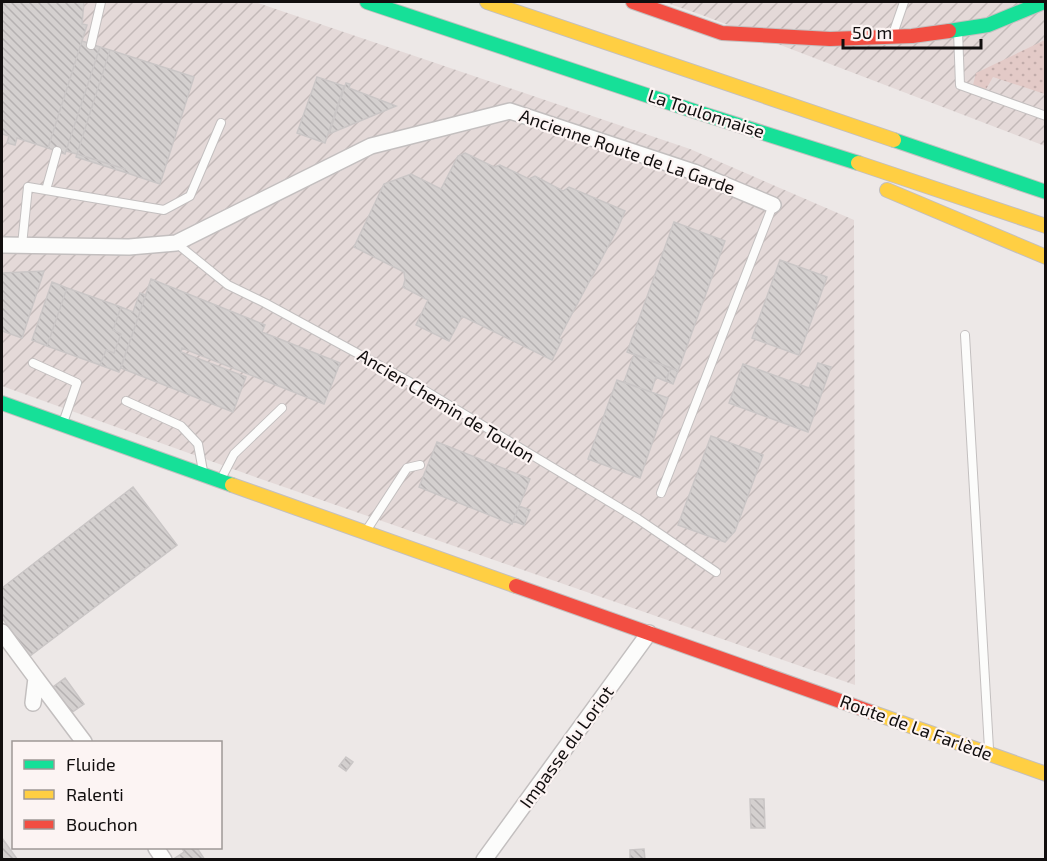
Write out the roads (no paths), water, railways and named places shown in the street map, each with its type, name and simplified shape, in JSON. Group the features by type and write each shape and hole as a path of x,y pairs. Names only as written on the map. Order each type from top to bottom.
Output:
{"main road":[{"name":"La Toulonnaise","path":"367,2 1046,226"},
{"name":"La Toulonnaise","path":"487,2 1046,192"},
{"path":"633,2 722,33 830,39 893,37 988,25 1044,2"},
{"path":"697,112 1046,257"},
{"name":"Route de La Farlède","path":"2,403 1046,774"}],"street":[{"name":"Ancienne Route de La Garde","path":"2,245 129,247 176,243 371,146 510,111 694,172 773,205"},
{"path":"2,632 83,741"},
{"name":"Impasse du Loriot","path":"484,860 649,633"},
{"path":"33,703 36,678"}],"lane":[{"path":"92,45 101,2"},
{"path":"893,37 904,2"},
{"path":"958,29 960,84 1046,116"},
{"path":"22,245 28,187 164,210 190,196 221,123"},
{"path":"46,190 57,151"},
{"path":"661,493 773,205"},
{"name":"Ancien Chemin de Toulon","path":"176,243 228,285 419,387 638,519 716,572"},
{"path":"965,335 990,754"},
{"path":"33,363 77,383 62,425"},
{"path":"126,401 181,426 198,444 204,476"},
{"path":"220,481 234,454 282,408"},
{"path":"365,533 407,468 420,465"}]}
